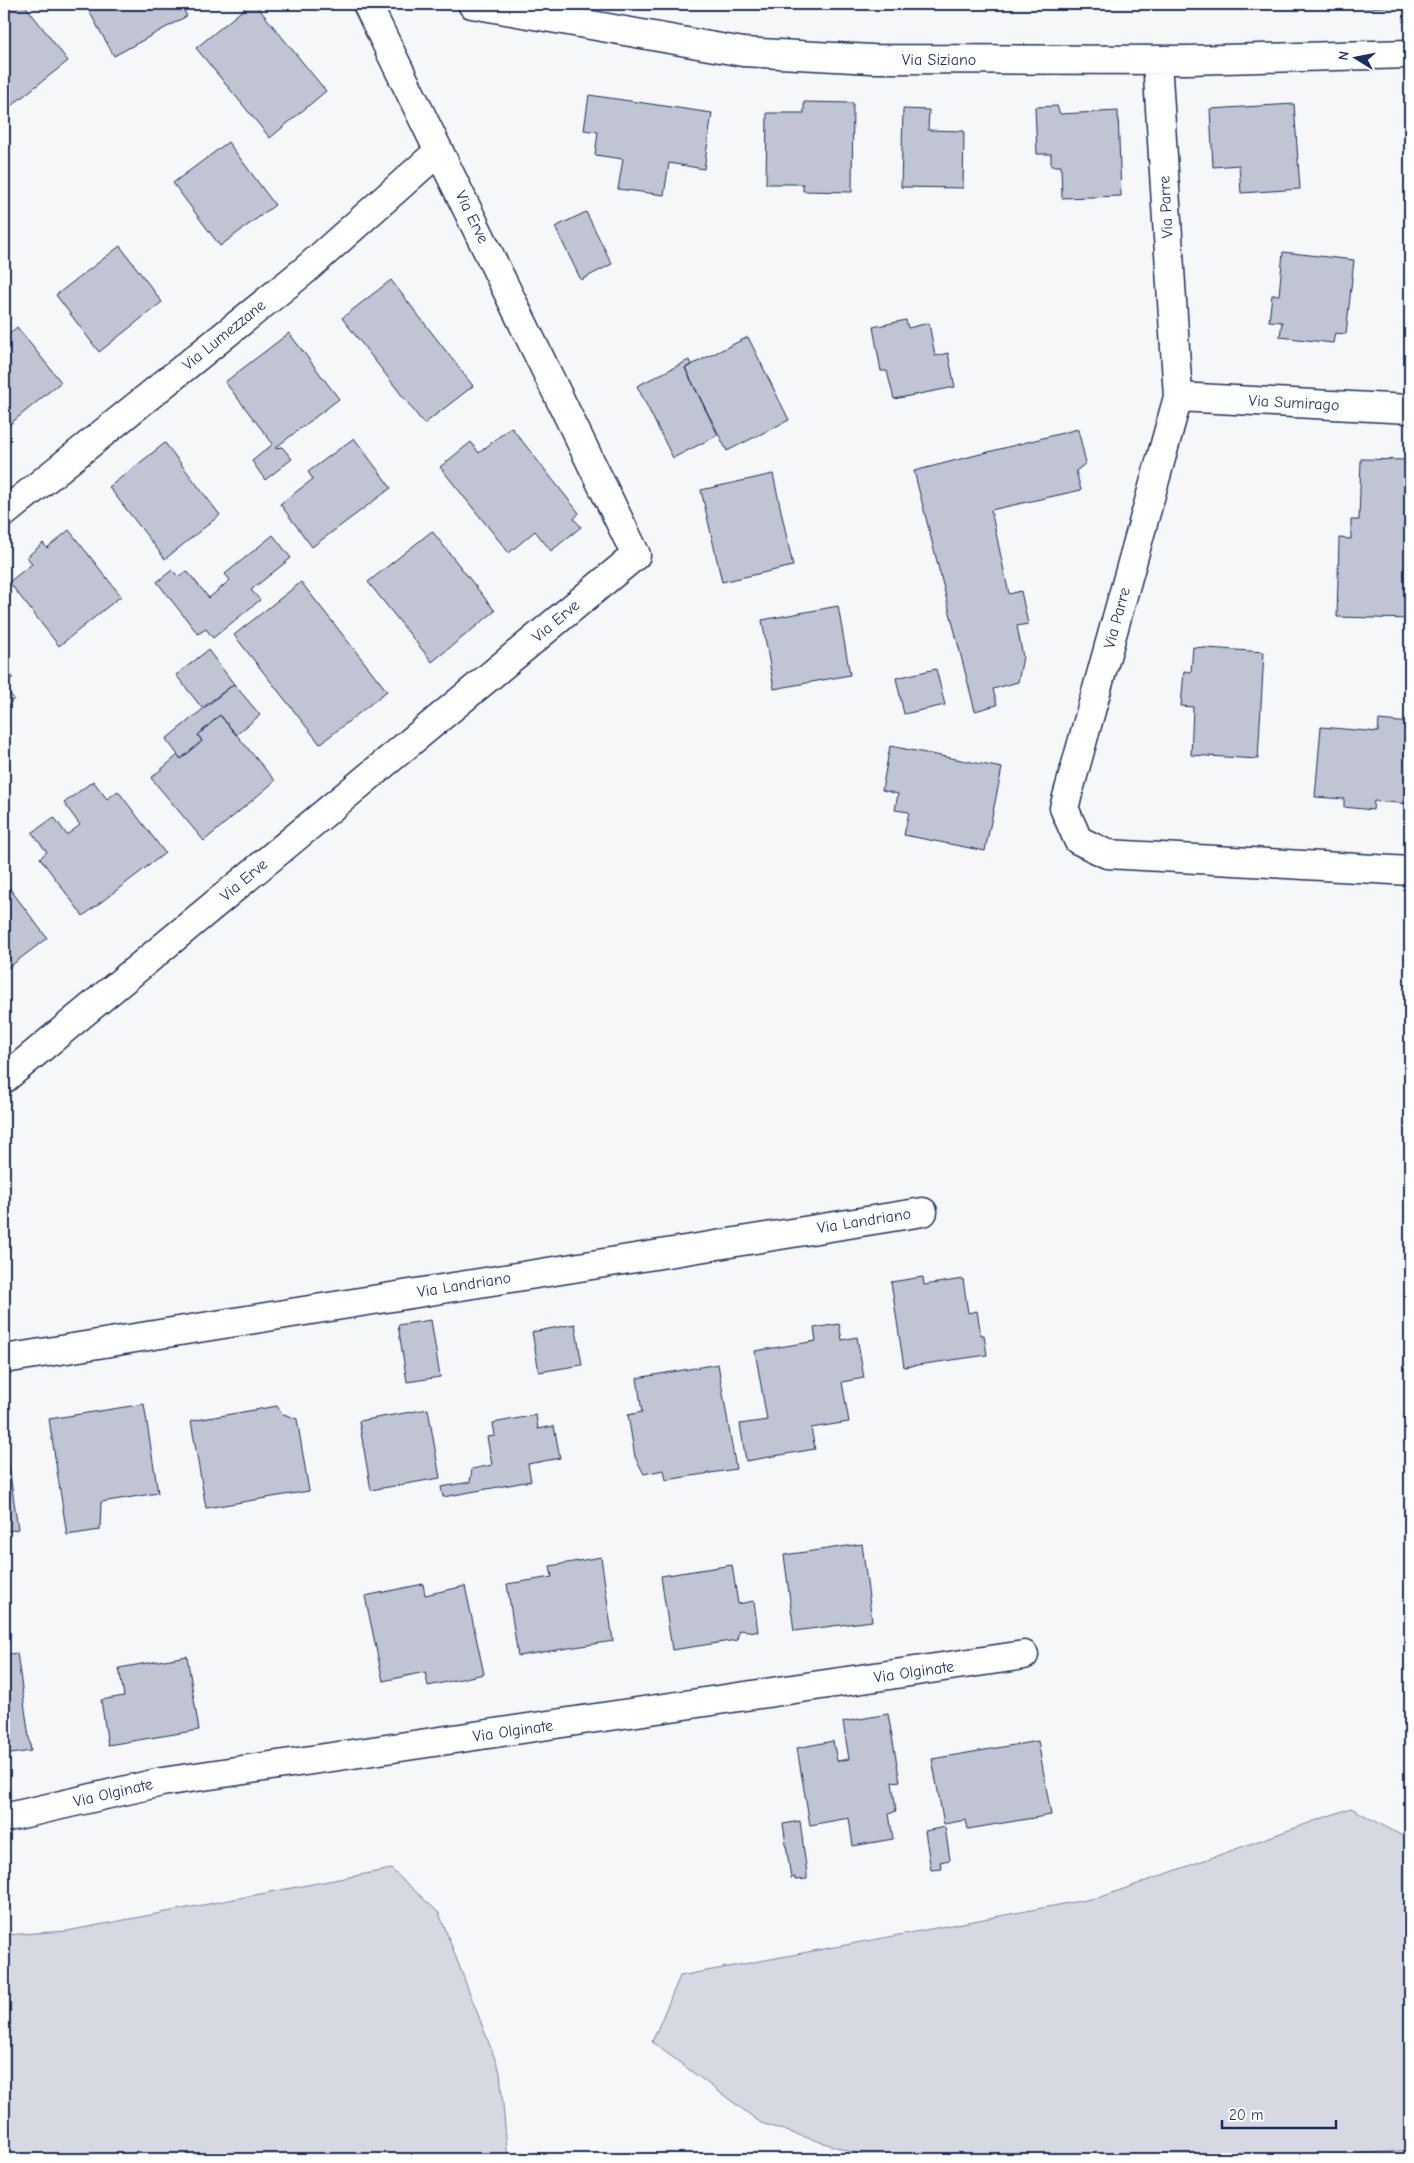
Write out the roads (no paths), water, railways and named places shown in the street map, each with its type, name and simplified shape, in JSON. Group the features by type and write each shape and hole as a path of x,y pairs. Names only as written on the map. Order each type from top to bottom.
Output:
{"street":[{"name":"Via Erve","path":"4,1079 636,555 367,4"},
{"name":"Via Siziano","path":"472,4 743,52 872,59 1157,60 1410,54"},
{"name":"Via Parre","path":"1157,60 1178,397 1064,808 1078,840 1107,854 1410,872"},
{"name":"Via Lumezzane","path":"4,513 304,271 439,151"},
{"name":"Via Sumirago","path":"1178,397 1410,409"},
{"name":"Via Landriano","path":"4,1359 924,1212"},
{"name":"Via Olginate","path":"4,1818 162,1782 1024,1656"}]}
